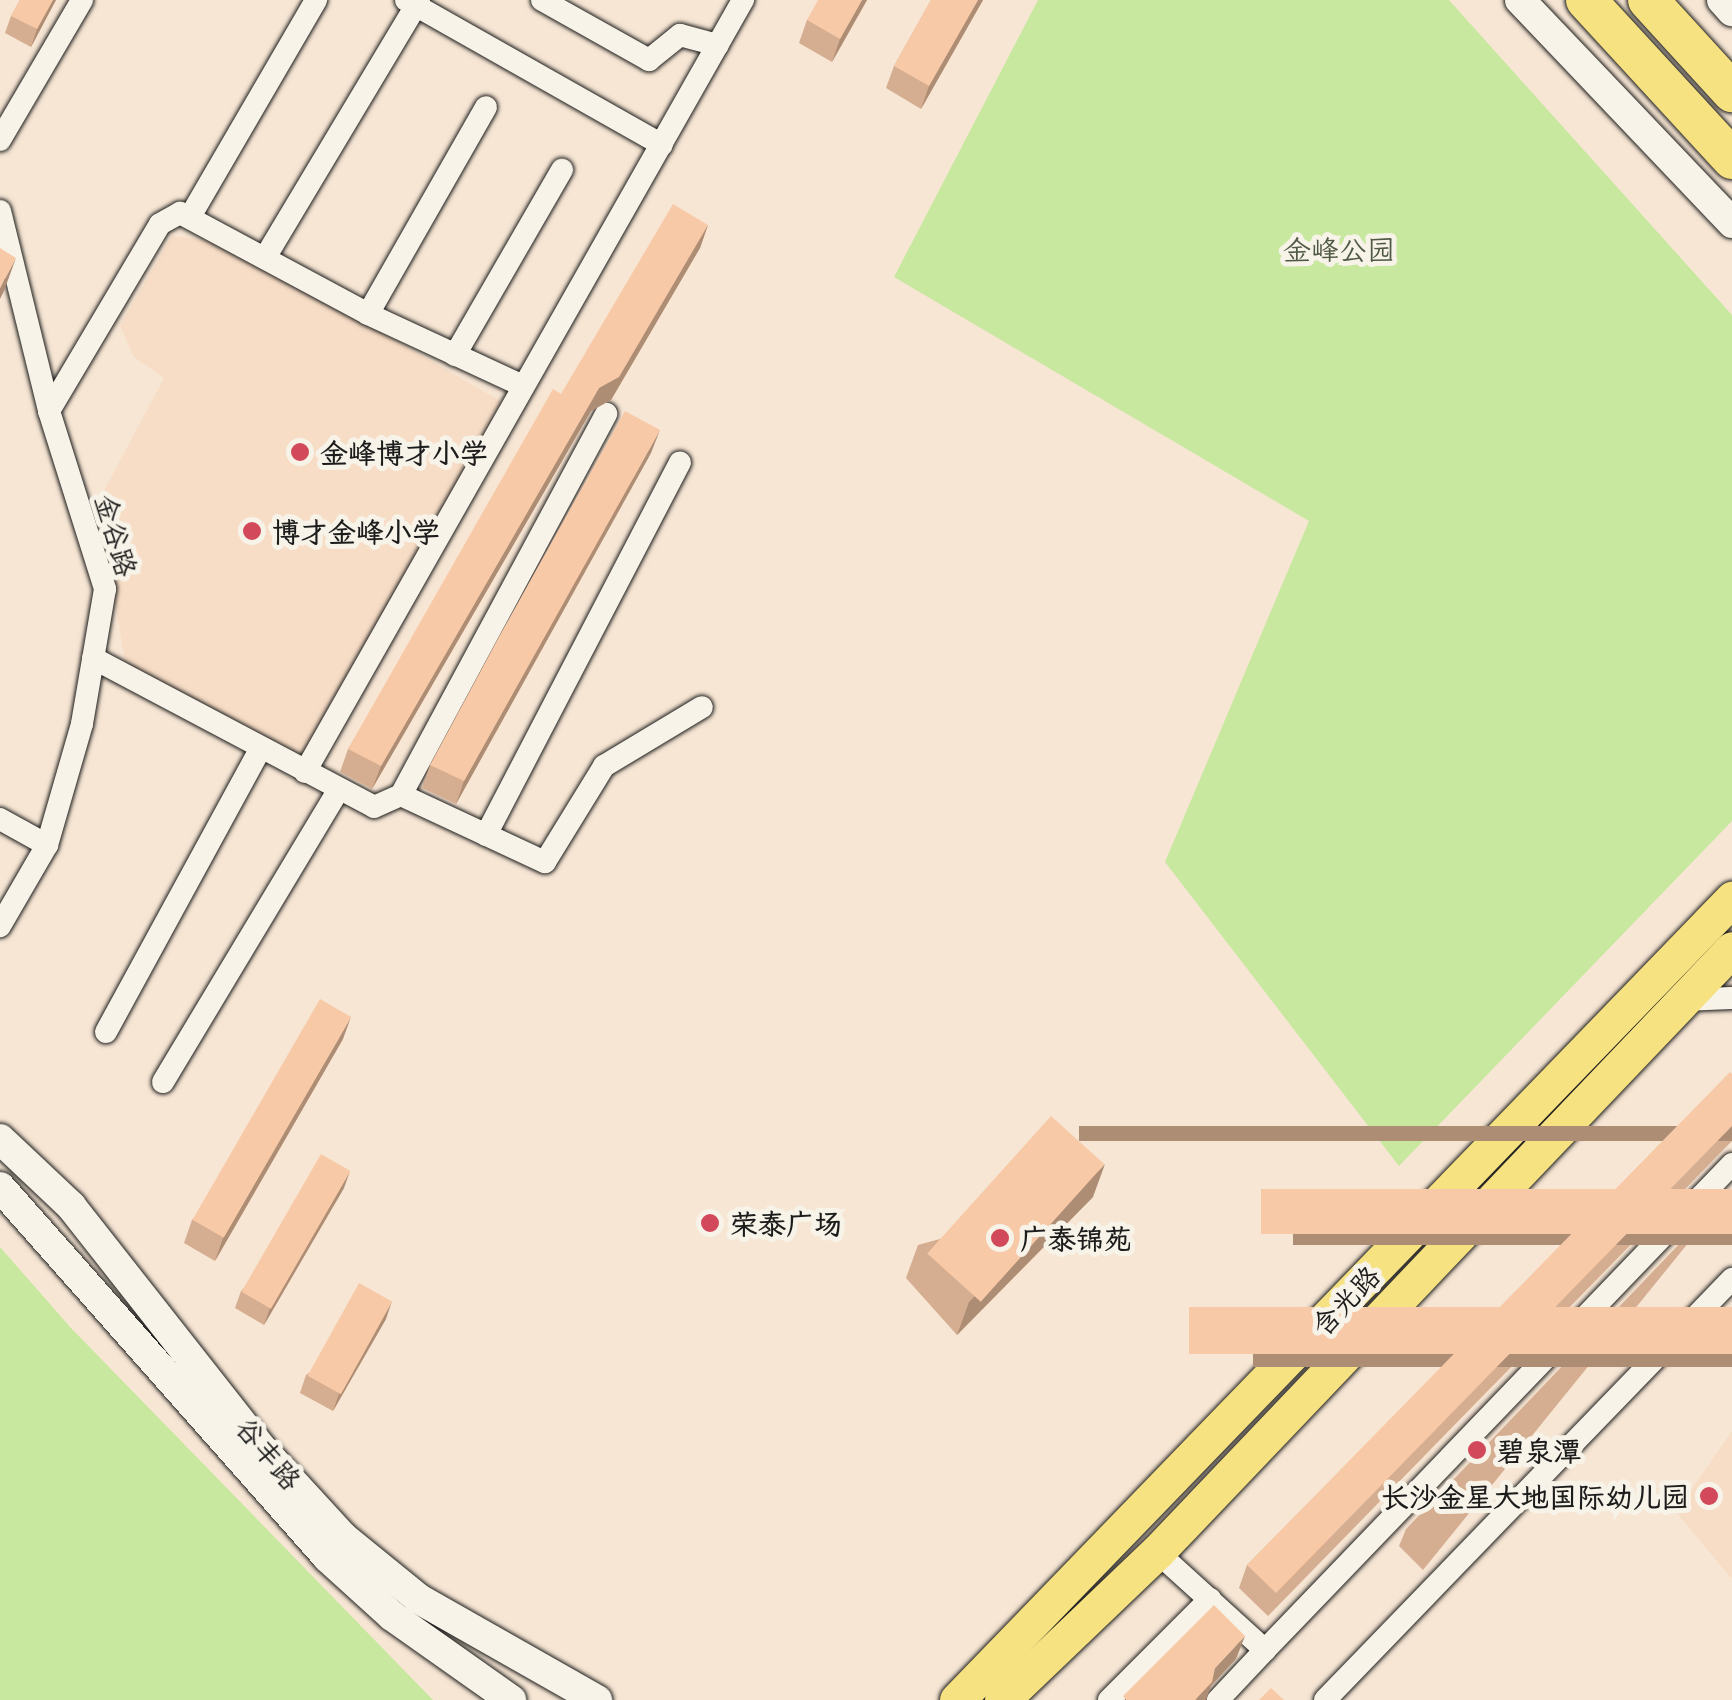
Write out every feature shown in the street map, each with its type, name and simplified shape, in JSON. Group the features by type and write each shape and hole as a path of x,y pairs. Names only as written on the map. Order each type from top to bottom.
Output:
{"highway":[{"path":"1586,0 1732,159"},
{"path":"1648,0 1732,92"}],"main road":[{"name":"含光路","path":"957,1700 1732,898"},
{"name":"含光路","path":"1002,1700 1157,1552 1732,949"}],"street":[{"path":"0,140 82,0"},
{"path":"191,215 316,0"},
{"path":"542,0 649,60 680,35 718,45"},
{"path":"304,772 743,0"},
{"path":"1520,0 1732,222"},
{"path":"1722,0 1732,11"},
{"path":"266,256 412,1 662,145"},
{"path":"368,314 486,107"},
{"path":"454,355 562,170"},
{"name":"金谷路","path":"0,211 49,411 105,590 82,724 47,845 0,926"},
{"path":"49,411 160,224 172,214 191,215 368,314 523,386"},
{"path":"93,658 374,807 401,795 606,414"},
{"path":"486,835 680,464"},
{"path":"401,795 544,862 604,766 702,707"},
{"path":"106,1032 261,748"},
{"path":"163,1082 339,789"},
{"path":"0,819 47,845"},
{"path":"1682,1000 1732,998"},
{"name":"谷丰路","path":"0,1138 71,1206 263,1450 343,1537 420,1599 597,1700"},
{"path":"1218,1700 1732,1164"},
{"name":"谷丰路","path":"0,1187 327,1557 392,1616 511,1700"},
{"path":"1325,1700 1732,1279"},
{"path":"1157,1552 1265,1650"},
{"path":"1109,1700 1210,1599"}],"shaded area":[{"name":"金峰博才小学","path":"172,236 224,242 504,403 302,758 125,663 99,500 164,378 134,357 120,326"},
{"name":"长沙金星大地国际幼儿园","path":"1732,1431 1732,1577 1731,1578 1676,1512"}],"green space":[{"name":"金峰公园","path":"1038,0 1449,0 1732,315 1732,821 1399,1166 1165,862 1309,521 894,277"},
{"path":"0,1247 71,1328 433,1700 0,1700"}],"building":[{"path":"20,0 53,0 37,29 11,16"},
{"path":"818,0 862,0 840,39 807,20"},
{"path":"931,0 978,0 929,86 894,66"},
{"path":"673,204 708,225 619,377 599,388 381,766 348,749 553,389 561,394"},
{"path":"0,248 16,258 0,288"},
{"path":"625,411 660,430 464,781 430,765 500,635"},
{"path":"320,999 351,1017 224,1238 193,1220"},
{"path":"1730,1072 1732,1126 1276,1593 1247,1565"},
{"name":"广泰锦苑","path":"1051,1116 1105,1164 981,1302 927,1253"},
{"path":"321,1154 350,1171 271,1309 241,1292"},
{"path":"1261,1189 1732,1189 1732,1234 1261,1234"},
{"path":"359,1283 392,1301 341,1394 308,1376"},
{"path":"1189,1307 1732,1307 1732,1354 1189,1354"},
{"path":"1214,1605 1245,1636 1215,1668 1212,1682 1195,1700 1126,1700 1123,1696"},
{"path":"1271,1688 1284,1700 1259,1700"}],"place":[{"name":"金峰博才小学","path":"300,452"},
{"name":"博才金峰小学","path":"252,531"},
{"name":"荣泰广场","path":"710,1223"},
{"name":"广泰锦苑","path":"1000,1238"},
{"name":"碧泉潭","path":"1477,1450"},
{"name":"长沙金星大地国际幼儿园","path":"1709,1496"}]}
